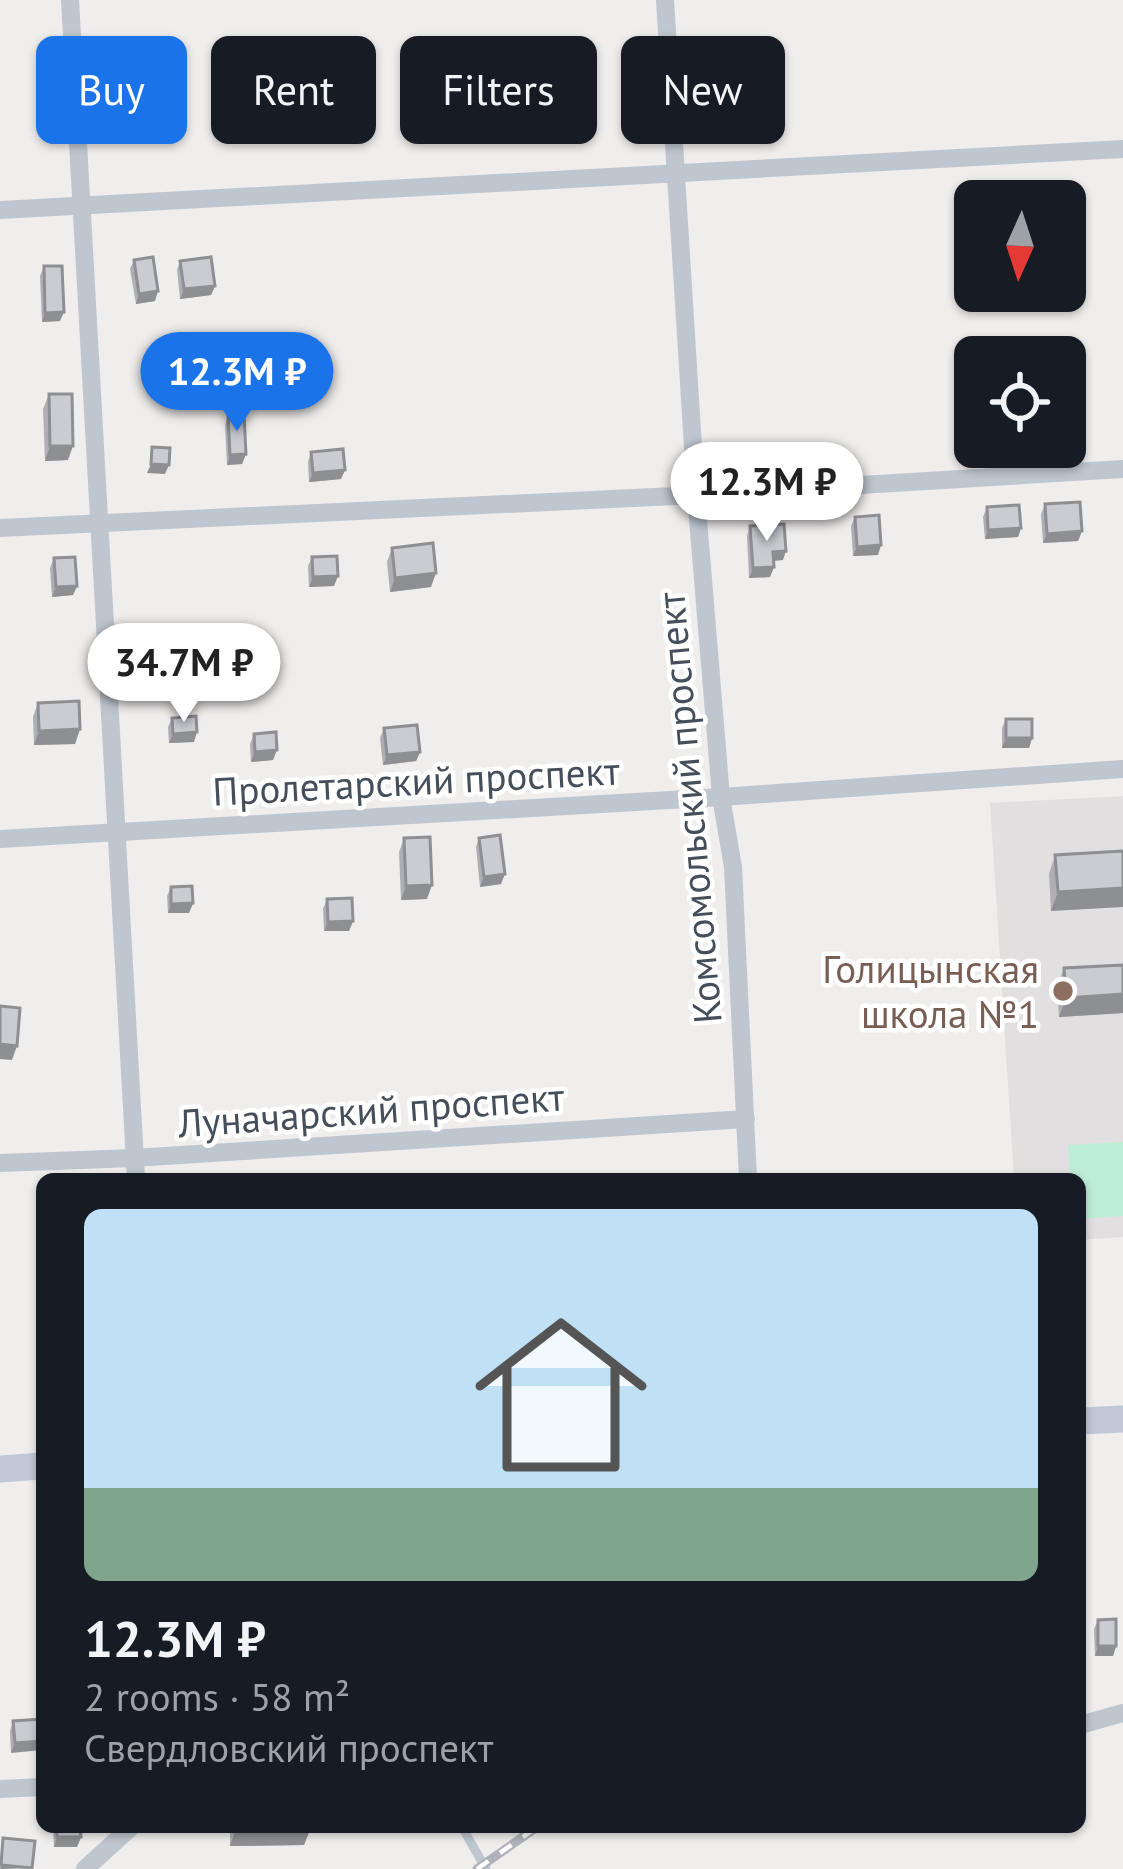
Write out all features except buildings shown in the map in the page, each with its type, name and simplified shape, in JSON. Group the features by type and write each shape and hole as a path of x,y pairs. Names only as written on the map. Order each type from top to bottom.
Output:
{"street":[{"path":"70,0 135,1173"},
{"name":"Комсомольский проспект","path":"665,0 696,495 721,797 734,867 748,1173"},
{"path":"0,210 1123,149"},
{"path":"0,528 1123,469"},
{"name":"Пролетарский проспект","path":"0,839 1123,769"},
{"name":"Луначарский проспект","path":"0,1163 746,1119"},
{"path":"1086,1421 1123,1419"},
{"path":"0,1469 36,1466"},
{"path":"1086,1723 1123,1713"},
{"path":"0,1789 36,1787"},
{"path":"85,1869 124,1833"}],"lane":[{"path":"465,1833 486,1869"}],"shaded area":[{"name":"Голицынская школа №1","path":"1123,796 1123,1237 1086,1240 1086,1173 1014,1173 990,803"}],"green space":[{"path":"1123,1142 1123,1216 1086,1219 1086,1173 1070,1173 1068,1145"}],"railway":[{"path":"477,1869 528,1833"}],"place":[{"name":"Голицынская школа №1","path":"1063,991"}]}
